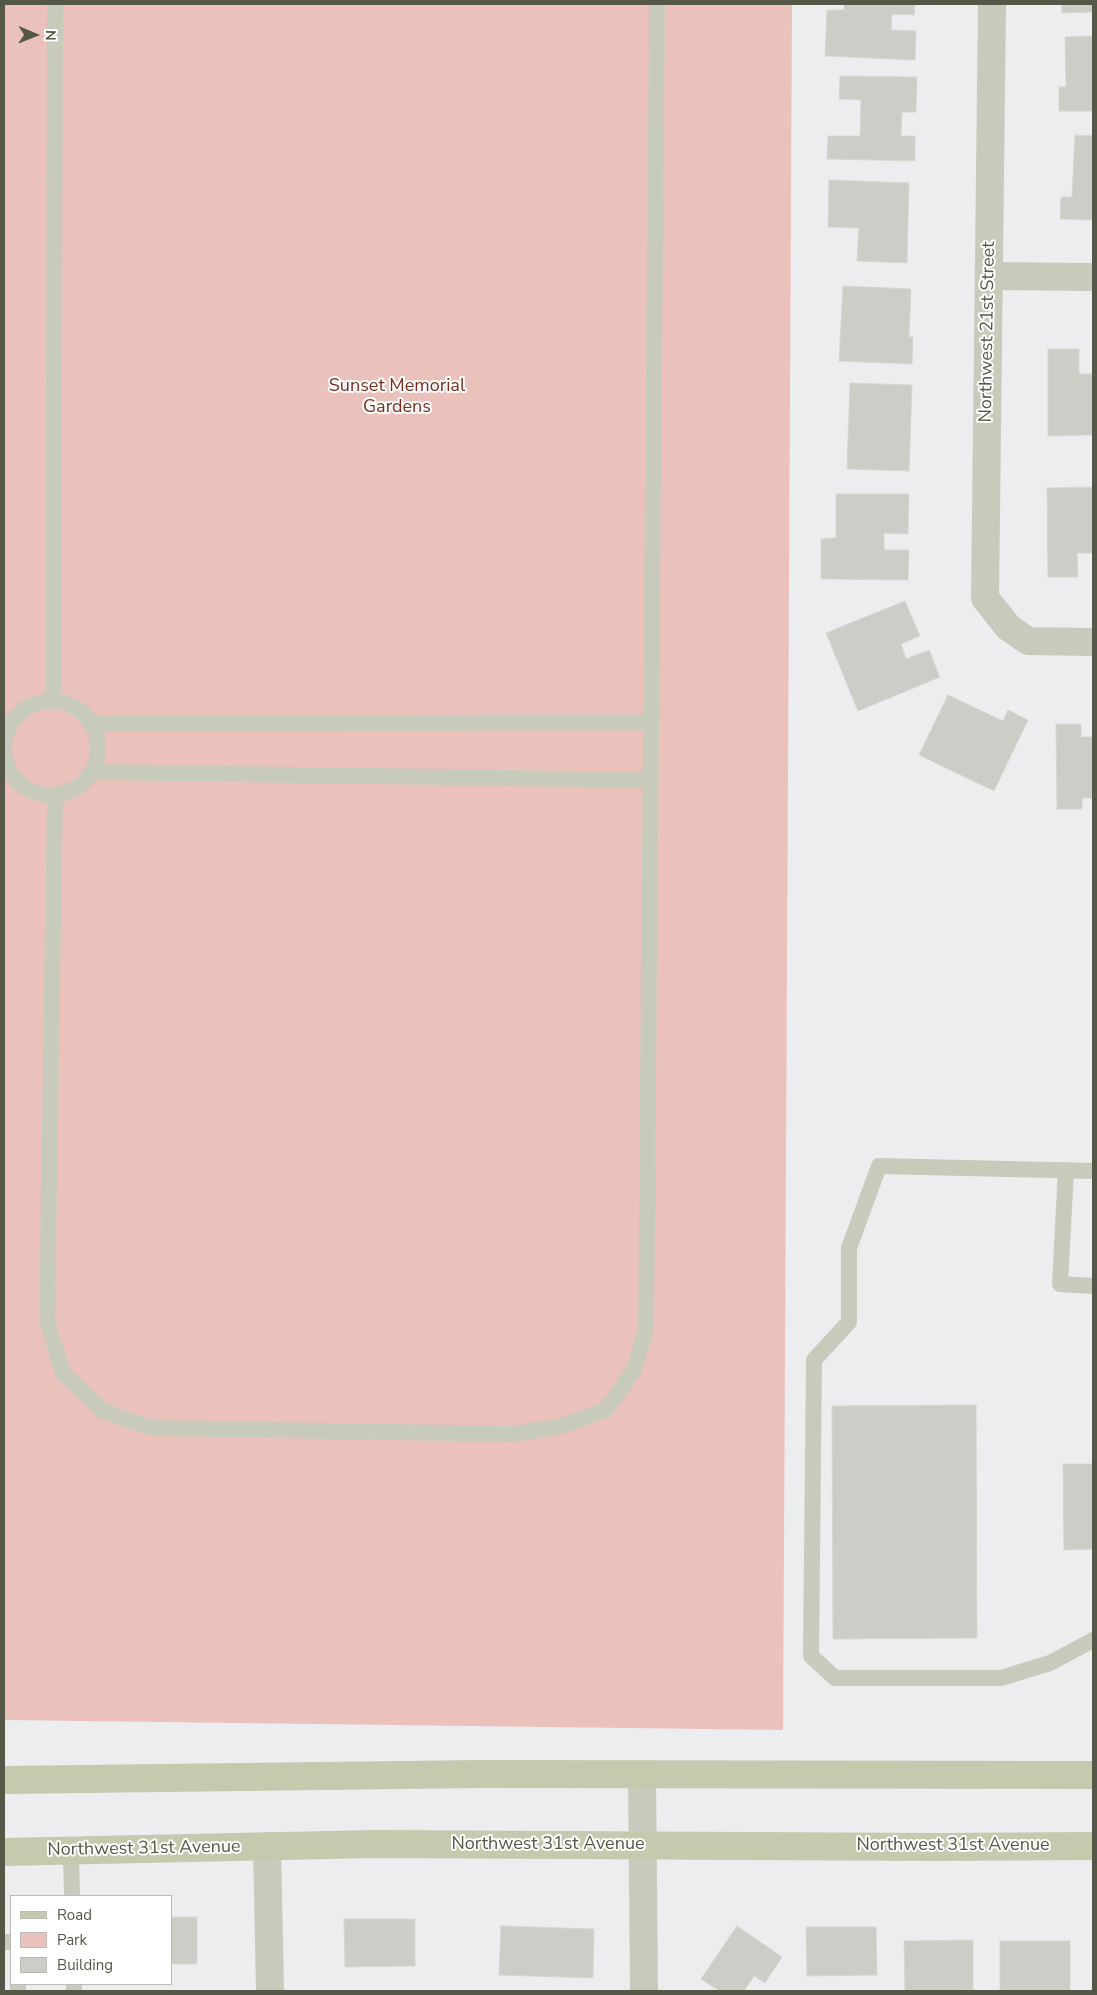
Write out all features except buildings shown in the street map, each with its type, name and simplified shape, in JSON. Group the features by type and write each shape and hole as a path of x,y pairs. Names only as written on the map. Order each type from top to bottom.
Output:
{"main road":[{"path":"4,1780 482,1774 1093,1775"},
{"name":"Northwest 31st Avenue","path":"4,1852 375,1844 1093,1846"}],"street":[{"name":"Northwest 21st Street","path":"992,4 985,598 1008,627 1028,641 1093,642"},
{"path":"989,276 1093,277"},
{"path":"642,1775 644,1991"},
{"path":"267,1846 270,1991"}],"lane":[{"path":"54,700 56,4"},
{"path":"55,795 47,1321 63,1373 103,1411 152,1428 512,1434 558,1428 606,1410 634,1370 646,1329 657,4"},
{"path":"54,700 75,708 92,724 97,735 96,761 91,772 82,784 76,788 69,792 55,795 39,794 24,787 8,775 4,749 7,723 29,706 41,701 54,700"},
{"path":"92,724 651,722"},
{"path":"91,772 650,780"},
{"path":"1093,1171 880,1166 849,1248 849,1322 814,1360 812,1656 835,1678 1001,1678 1050,1663 1093,1640"},
{"path":"1066,1170 1060,1284 1093,1286"},
{"path":"71,1852 72,1895"}],"green space":[{"name":"Sunset Memorial Gardens","path":"4,4 792,4 783,1730 4,1720"}]}
